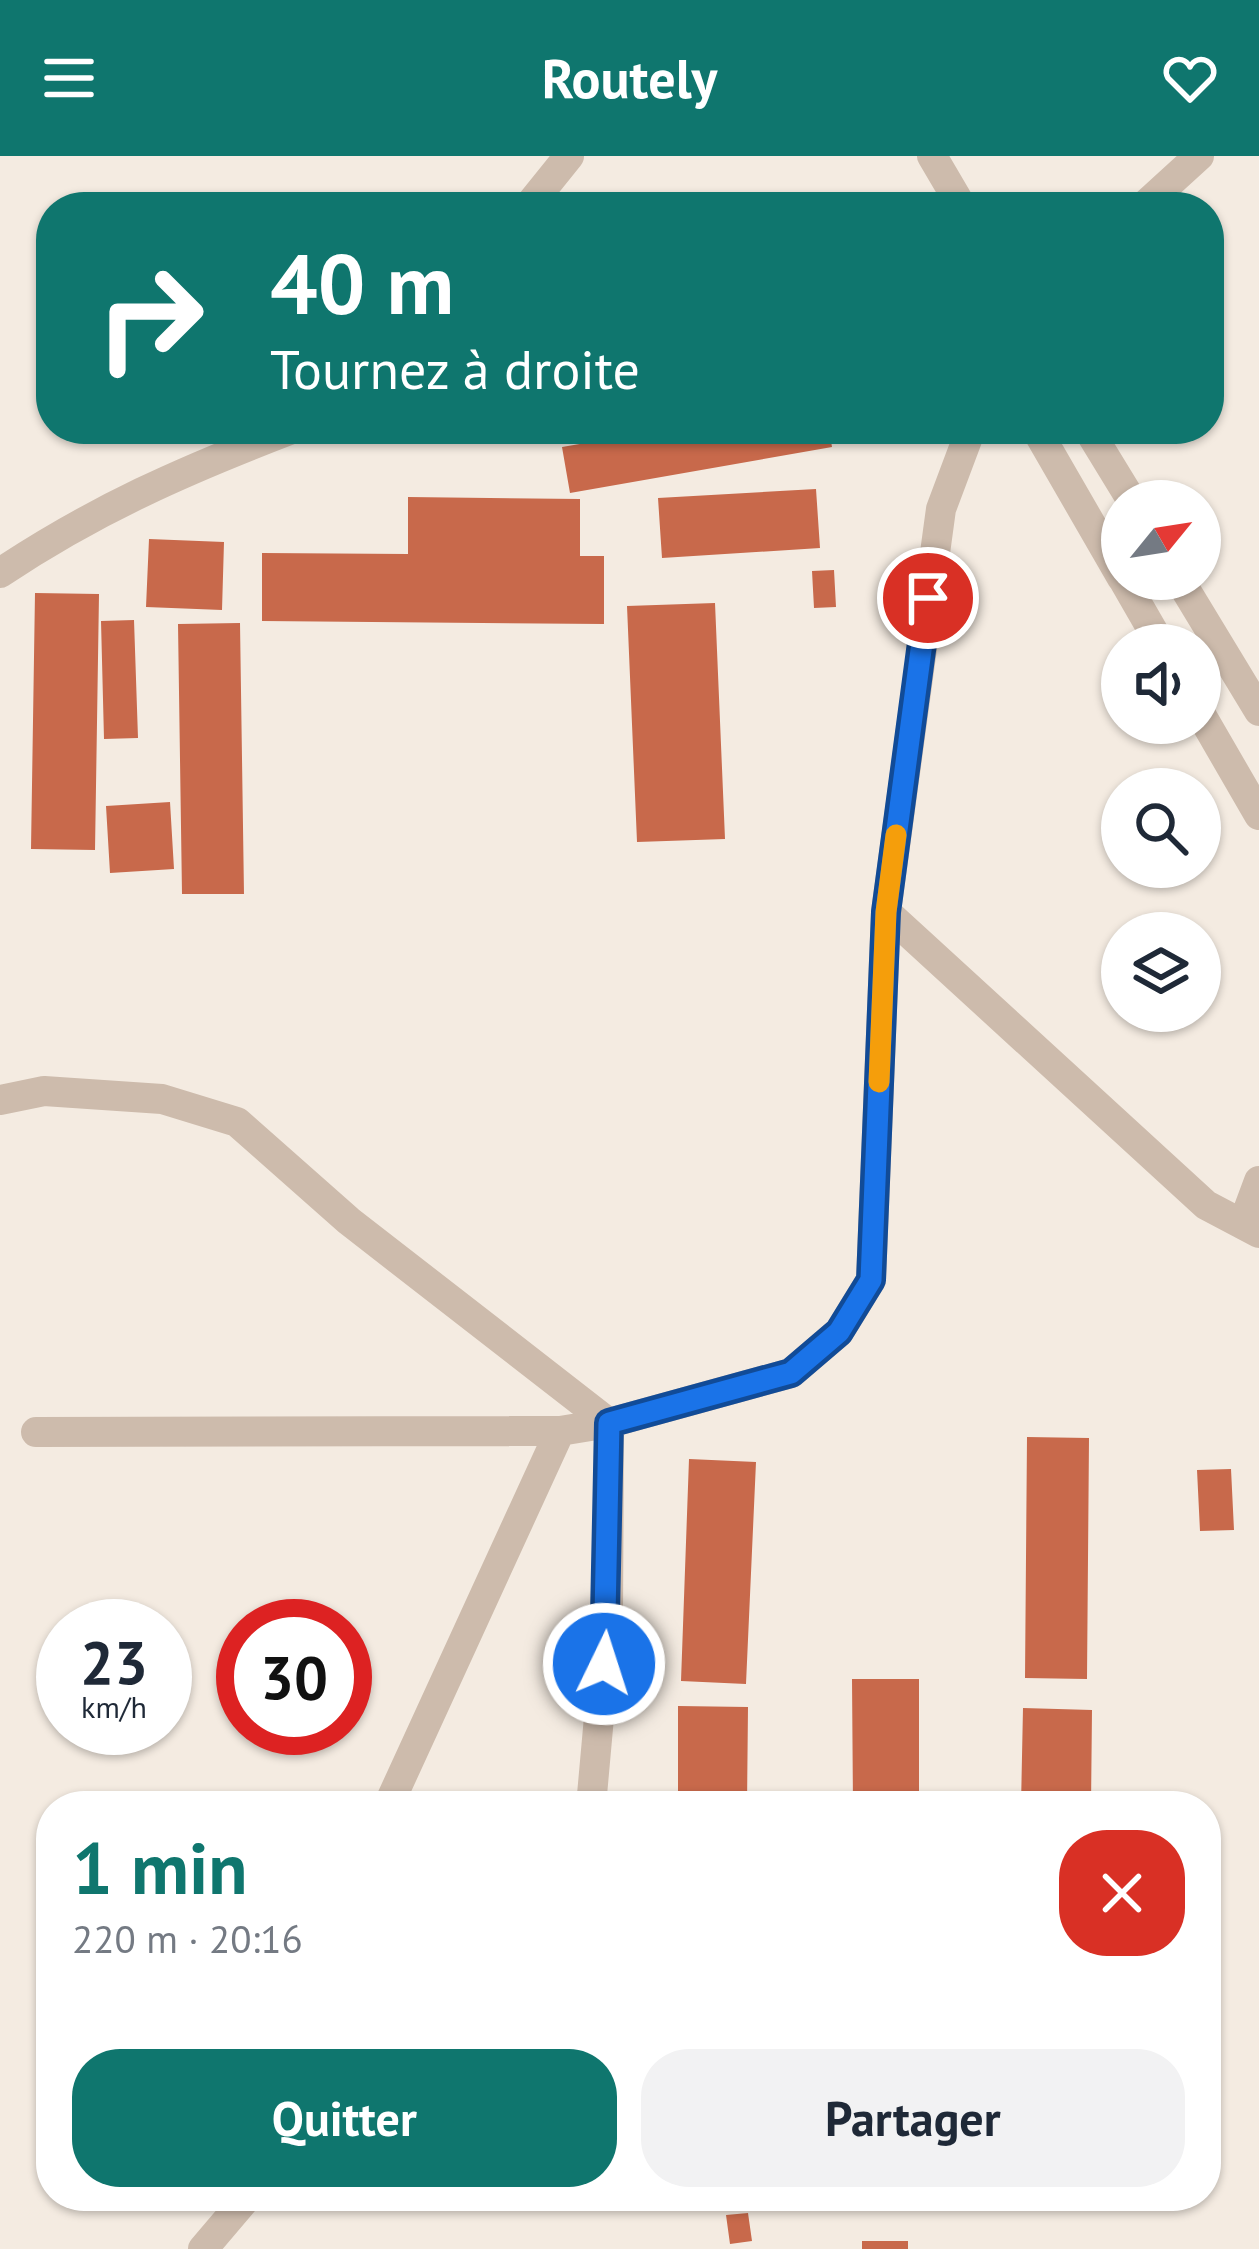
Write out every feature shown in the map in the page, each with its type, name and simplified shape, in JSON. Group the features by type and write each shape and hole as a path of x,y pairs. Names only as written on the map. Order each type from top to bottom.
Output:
{"street":[{"path":"540,192 569,156"},
{"path":"932,156 953,192"},
{"path":"1159,192 1199,156"},
{"path":"0,573 75,523 194,466 252,444"},
{"path":"36,1432 560,1431 609,1423 791,1373 839,1332 871,1280 886,912 940,508 965,444"},
{"path":"1045,444 1101,542"},
{"path":"1097,444 1119,480"},
{"path":"1192,600 1259,711"},
{"path":"1218,744 1259,815"},
{"path":"886,912 1206,1205 1251,1228 1259,1181"},
{"path":"0,1100 44,1091 162,1099 237,1122 349,1221 609,1423"},
{"path":"592,1791 608,1617 609,1423"},
{"path":"395,1791 560,1431"},
{"path":"203,2249 235,2211"}],"building":[{"path":"832,444 832,447 570,493 562,447"},
{"path":"816,489 820,548 662,558 658,498"},
{"path":"408,497 580,499 580,556 604,556 604,624 262,621 262,553 408,554"},
{"path":"149,539 224,542 222,610 146,607"},
{"path":"834,570 836,607 814,608 812,571"},
{"path":"35,593 99,594 95,850 31,849"},
{"path":"715,603 725,839 637,842 627,606"},
{"path":"134,620 138,738 104,739 101,621"},
{"path":"240,623 244,894 182,894 178,624"},
{"path":"170,802 174,869 110,873 106,806"},
{"path":"1027,1437 1089,1438 1087,1679 1025,1678"},
{"path":"689,1459 756,1462 746,1684 681,1681"},
{"path":"1231,1469 1234,1530 1200,1531 1197,1470"},
{"path":"852,1679 919,1679 919,1791 853,1791"},
{"path":"678,1706 748,1707 747,1791 678,1791"},
{"path":"1023,1708 1092,1710 1091,1791 1021,1791"},
{"path":"748,2213 752,2241 730,2244 726,2215"},
{"path":"862,2241 908,2241 908,2249 862,2249"}],"slow traffic":[{"path":"879,1082 886,912 896,835"}],"route":[{"path":"604,1664 609,1423 791,1373 839,1332 871,1280 886,912 928,598"}]}
